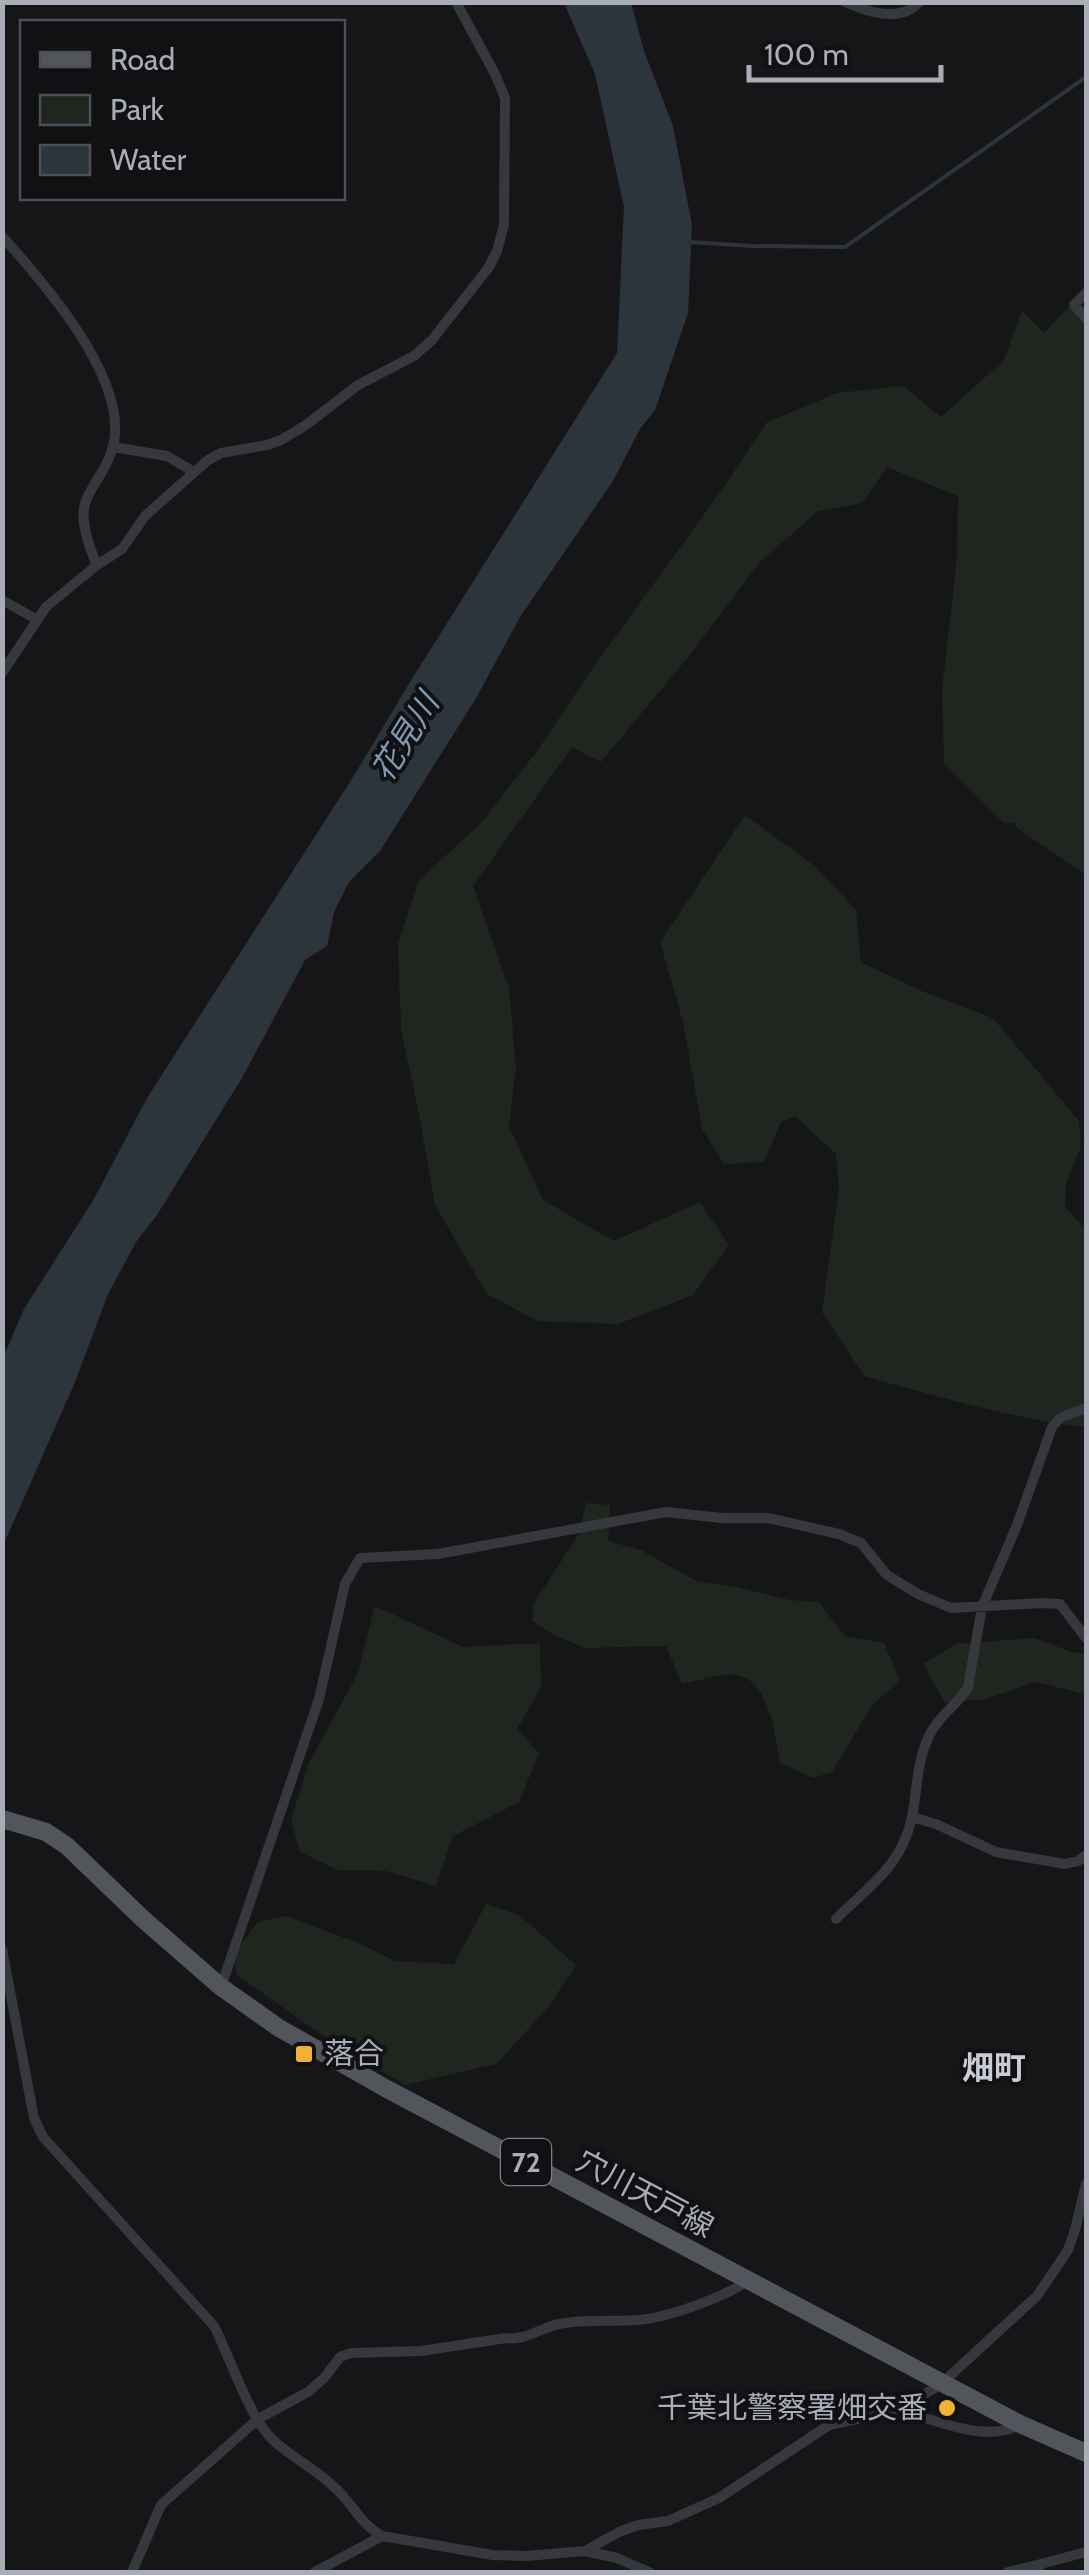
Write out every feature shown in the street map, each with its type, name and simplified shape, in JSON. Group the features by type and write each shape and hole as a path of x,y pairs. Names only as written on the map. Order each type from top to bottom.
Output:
{"main road":[{"name":"穴川天戸線","path":"2,1819 34,1827 67,1846 221,1987 330,2058 1020,2424 1086,2453"}],"street":[{"path":"2,673 46,607 122,549 146,516 208,460 222,453 268,446 281,440 358,385 414,356 432,340 489,268 504,224 506,98 456,2"},
{"path":"845,2 887,14 912,10 920,2"},
{"path":"2,236 62,310 98,364 108,391 115,424 113,447 84,502 90,548 97,566"},
{"path":"1086,293 1074,305 1086,318"},
{"path":"113,447 168,456 194,472"},
{"path":"2,600 36,620"},
{"path":"836,1919 882,1877 901,1851 912,1817 923,1749 932,1730 968,1687 982,1606 1017,1525 1052,1426 1060,1418 1086,1408"},
{"path":"221,1987 319,1699 345,1584 360,1558 438,1554 666,1512 768,1518 839,1534 860,1544 887,1576 951,1608 1060,1604 1086,1638"},
{"path":"912,1817 996,1852 1065,1864 1086,1854"},
{"path":"2,1949 34,2118 43,2137 214,2326 269,2437 335,2487 368,2528 382,2536 493,2556 585,2551 617,2558 649,2572"},
{"path":"585,2551 619,2532 668,2521 719,2498 829,2425 902,2408 942,2383 1037,2296 1068,2250 1086,2184"},
{"path":"132,2572 162,2505 258,2419 308,2392 340,2357 515,2340 558,2324 642,2320 702,2303 750,2280"},
{"path":"902,2408 949,2426 985,2432 1020,2424"},
{"path":"315,2572 382,2536"},
{"path":"1008,2572 1036,2570 1086,2552"}],"green space":[{"path":"1069,307 1086,325 1086,875 1014,823 1004,823 944,763 942,689 957,558 958,496 887,467 862,503 817,512 761,561 601,762 572,747 473,886 509,988 516,1067 509,1126 543,1200 614,1241 700,1202 729,1245 693,1295 618,1324 538,1321 487,1294 435,1205 401,1030 398,944 419,880 481,823 537,751 767,422 837,393 903,386 941,417 1004,360 1022,311 1044,333"},
{"path":"745,815 816,867 856,910 861,962 919,990 993,1018 1079,1121 1081,1146 1066,1183 1065,1206 1086,1231 1086,1427 1002,1412 864,1376 822,1312 839,1187 836,1154 795,1116 781,1122 764,1162 724,1164 702,1129 683,1022 660,942"},
{"path":"586,1503 610,1505 608,1541 641,1550 696,1581 819,1602 845,1636 884,1643 900,1681 872,1705 832,1772 813,1778 780,1763 769,1711 748,1679 724,1675 682,1684 666,1646 586,1648 557,1637 532,1621 534,1603 579,1534"},
{"path":"375,1606 463,1647 540,1643 541,1688 517,1729 539,1753 519,1802 453,1836 436,1886 386,1871 338,1870 300,1852 291,1819 309,1763 358,1673"},
{"path":"1035,1638 1086,1654 1086,1694 1035,1682 986,1699 945,1703 923,1664 956,1644"},
{"path":"486,1904 519,1915 576,1965 547,2009 496,2064 405,2085 332,2042 237,1975 234,1953 258,1922 286,1916 395,1961 454,1964"}],"water":[{"name":"花見川","path":"564,3 631,3 644,51 673,126 692,225 688,313 655,410 640,429 613,481 520,617 475,700 380,851 349,882 334,912 327,946 305,960 242,1078 136,1242 108,1294 75,1382 3,1546 3,1358 24,1309 94,1199 147,1098 355,774 617,353 624,207 595,74"}],"waterway":[{"path":"690,242 845,247 1086,77"}],"place":[{"name":"落合","path":"304,2054"},
{"name":"千葉北警察署畑交番","path":"947,2408"}],"district":[{"name":"畑町","path":"994,2068"}]}
